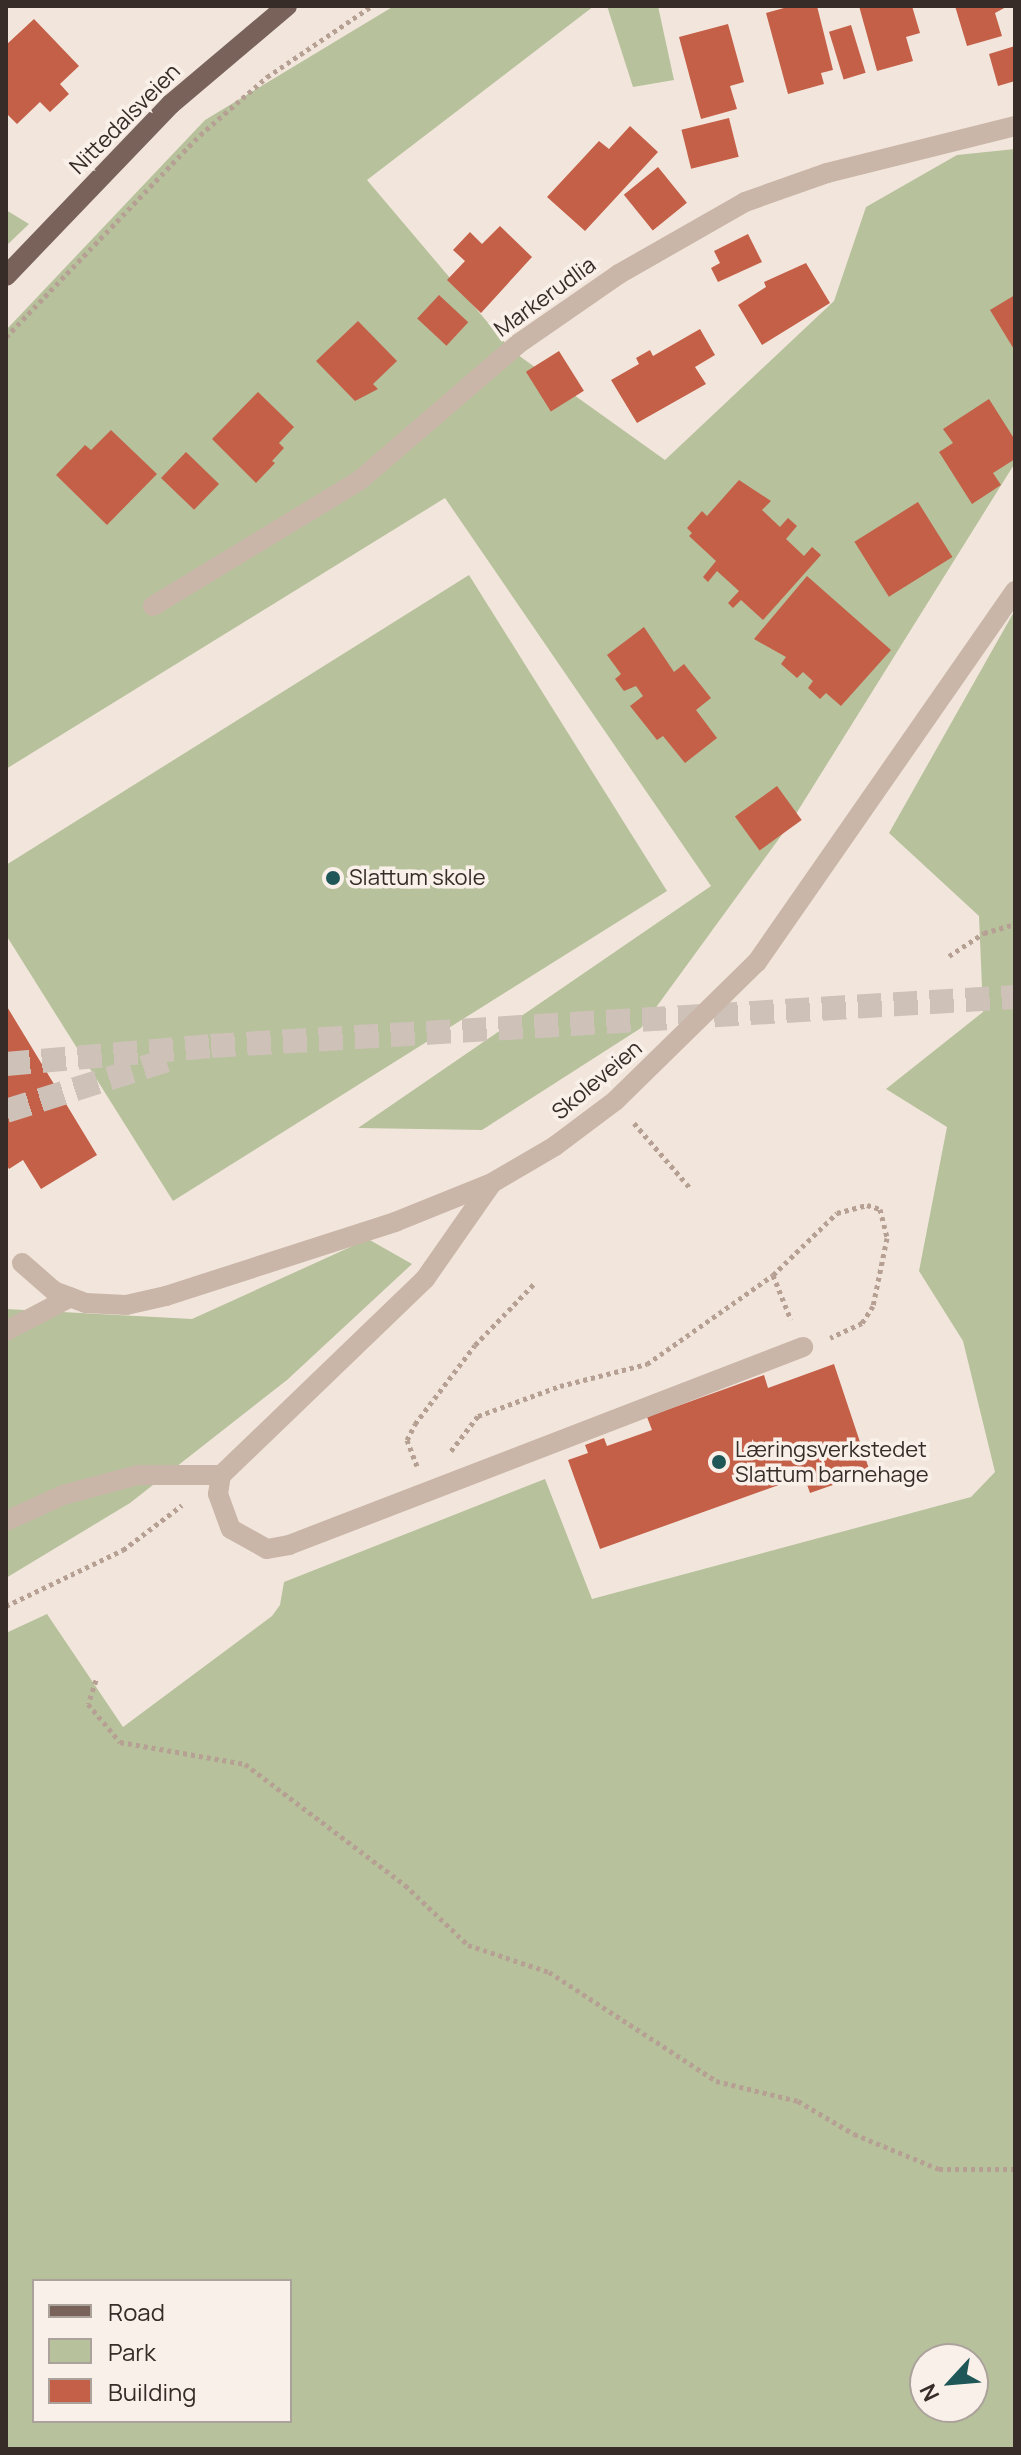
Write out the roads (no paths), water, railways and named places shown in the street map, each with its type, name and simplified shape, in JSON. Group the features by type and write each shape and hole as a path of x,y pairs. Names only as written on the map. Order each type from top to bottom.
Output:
{"main road":[{"name":"Nittedalsveien","path":"6,276 171,104 287,6"}],"street":[{"name":"Markerudlia","path":"153,606 360,480 518,344 619,274 745,202 827,173 1015,126"},
{"name":"Skoleveien","path":"22,1263 54,1291 71,1297 126,1305 166,1296 395,1222 492,1183 555,1146 615,1101 757,962 1015,591"},
{"path":"492,1183 425,1279 221,1475 218,1494 231,1529 267,1549 427,1493 803,1347"},
{"path":"6,1331 71,1297"},
{"path":"6,1521 63,1495 138,1475 221,1475"}],"tunnel":[{"path":"6,1064 211,1046 1015,997"},
{"path":"6,1111 168,1060"}],"place":[{"name":"Slattum skole","path":"333,878"},
{"name":"Læringsverkstedet Slattum barnehage","path":"719,1462"}]}
